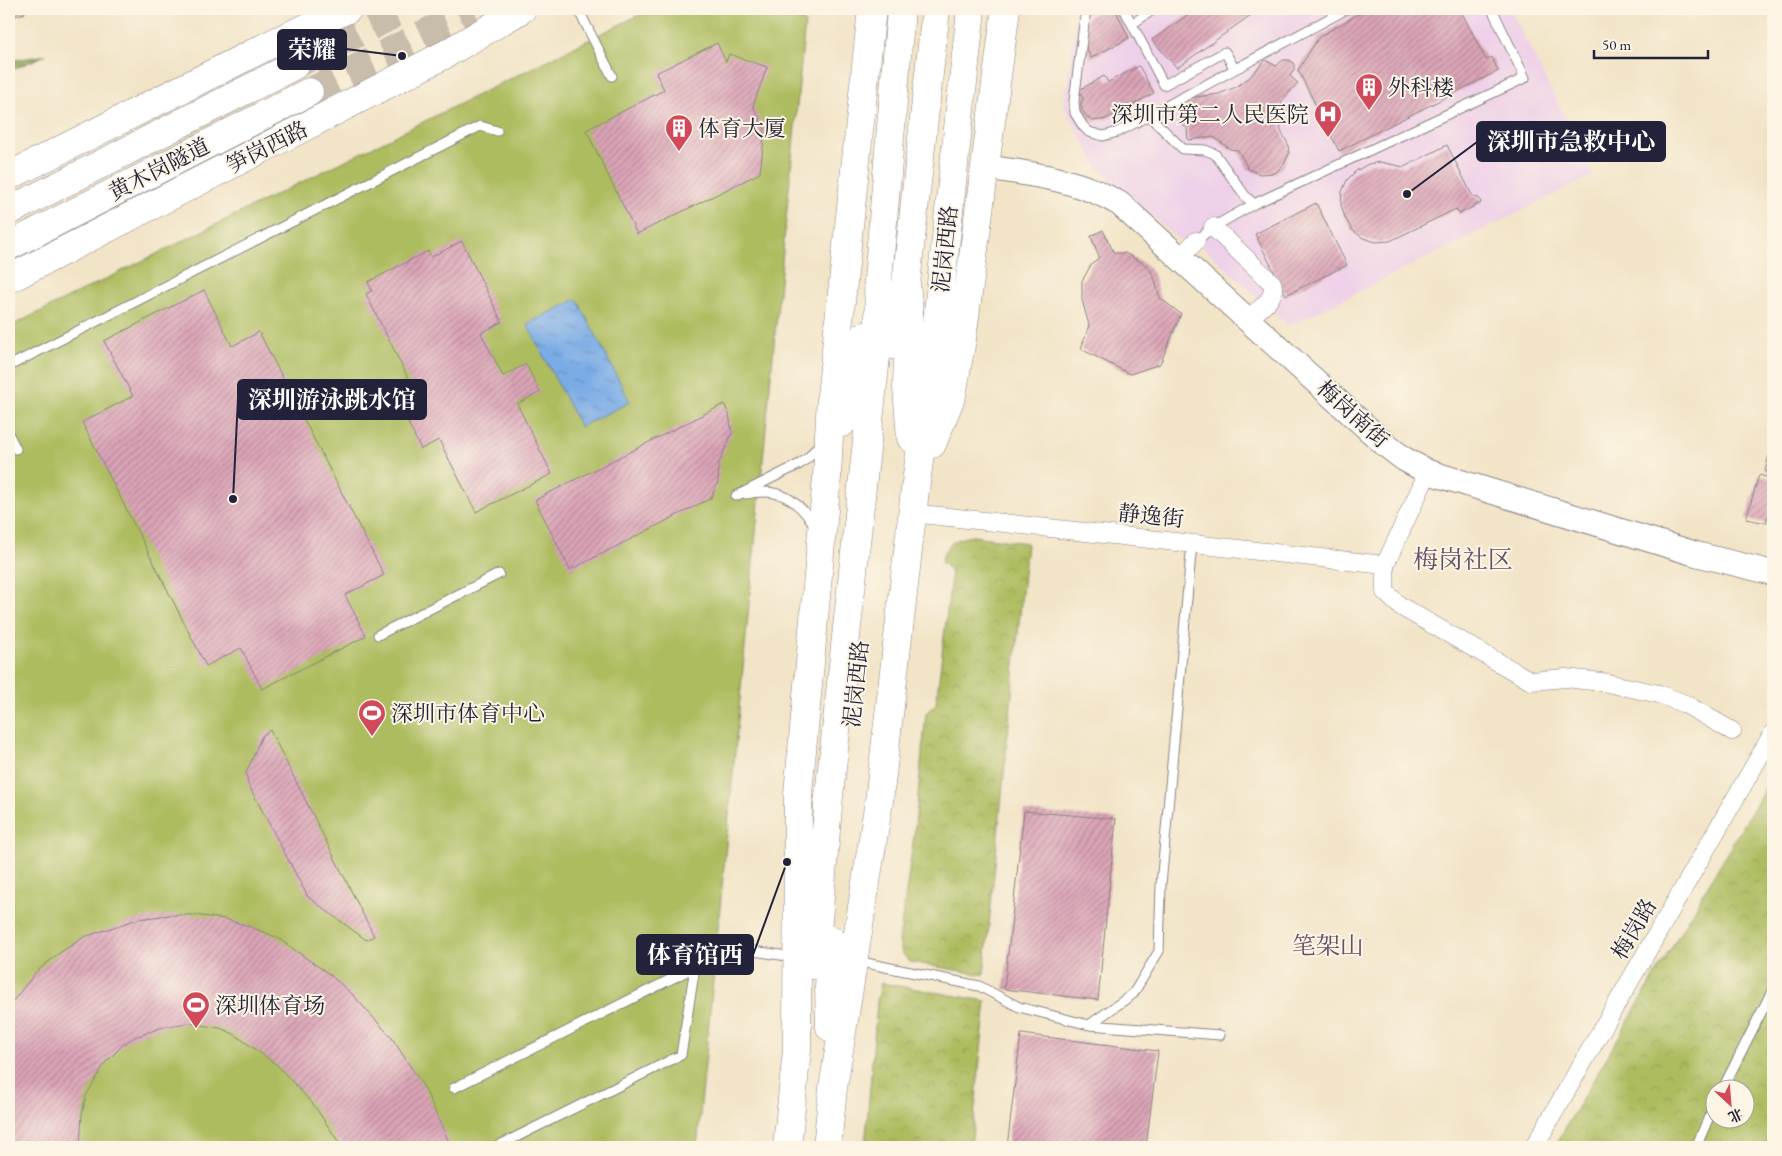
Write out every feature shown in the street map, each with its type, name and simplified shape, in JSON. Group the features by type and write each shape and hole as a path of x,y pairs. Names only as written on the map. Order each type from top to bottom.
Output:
{"main road":[{"path":"9,176 279,40 348,9"},
{"name":"笋岗西路","path":"9,280 444,55 522,9"},
{"name":"泥岗西路","path":"787,1147 797,1050 799,958 798,794 827,478 830,423 872,9"},
{"name":"泥岗西路","path":"797,1050 815,963 830,787 874,383 879,328 878,280 901,9"},
{"name":"泥岗西路","path":"913,501 907,388 909,312 906,284 936,9"},
{"name":"泥岗西路","path":"827,1147 833,1088 879,801 913,501 932,367 971,9"},
{"path":"913,501 952,395 969,292 1006,9"},
{"name":"黄木岗隧道","path":"9,211 295,65"},
{"name":"黄木岗隧道","path":"9,246 309,92"},
{"name":"泥岗西路","path":"827,478 878,280"},
{"name":"泥岗西路","path":"833,1088 829,987 834,913 879,463 897,310 906,284"}],"street":[{"name":"梅岗南街","path":"985,167 1068,182 1104,194 1120,204 1387,446 1404,459 1428,472 1696,554 1773,573"},
{"path":"1213,227 1272,283 1274,289 1273,296 1248,319"},
{"path":"1180,258 1196,241"},
{"path":"1428,472 1385,565 1385,592 1400,606 1531,681 1574,679 1658,694 1685,704 1732,731"},
{"name":"静逸街","path":"913,501 1192,544 1385,565"},
{"name":"梅岗路","path":"1534,1147 1773,733"}],"lane":[{"path":"578,9 612,76"},
{"path":"1086,9 1074,101 1078,120 1089,132 1103,136 1118,132 1346,9"},
{"path":"1124,9 1164,85 1225,52 1234,68"},
{"path":"1132,24 1154,9"},
{"path":"1196,241 1213,227 1254,204 1525,78 1492,9"},
{"path":"1148,115 1183,149 1205,150 1215,154 1246,197 1254,204"},
{"path":"9,366 480,126 497,131"},
{"path":"822,535 807,513 782,494 753,492 736,496 794,467 809,457 822,440 830,423"},
{"path":"9,435 16,448"},
{"path":"1089,1025 1133,994 1159,951 1161,885 1192,544"},
{"path":"378,635 499,574"},
{"path":"454,1088 733,948 799,958"},
{"path":"853,960 979,986 1019,1007 1089,1025 1220,1035"},
{"path":"496,1147 681,1055 695,967"},
{"path":"1728,1078 1773,989"},
{"path":"1696,1147 1704,1128"}],"shaded area":[{"name":"深圳市第二人民医院","path":"1077,9 1510,9 1594,175 1289,326 1196,241 1180,241 1099,169 1064,107"}],"green space":[{"name":"深圳市体育中心","path":"651,9 777,9 805,22 697,1147 9,1147 9,327"},
{"path":"46,55 9,71 9,61"},
{"path":"973,536 1027,543 984,975 910,962 902,953 899,941 914,836 926,713 936,704 951,578 950,569 941,562 948,546 960,539"},
{"path":"1773,775 1773,1147 1554,1147"},
{"path":"881,983 986,1001 971,1147 865,1147 877,1002"}],"water":[{"path":"577,299 630,402 580,427 527,324"}],"building":[{"path":"12,9 23,9 25,13 14,16"},
{"path":"1103,9 1115,9 1129,38 1091,58 1084,42 1088,17"},
{"path":"1196,9 1259,9 1177,68 1152,40"},
{"name":"外科楼","path":"1367,9 1460,9 1486,60 1492,57 1498,71 1339,151 1298,70 1319,37"},
{"name":"体育大厦","path":"717,43 726,62 729,54 767,67 753,106 765,129 760,173 637,234 586,130 664,90 656,73"},
{"path":"1265,60 1276,66 1283,60 1290,60 1294,64 1294,70 1290,76 1298,83 1281,102 1284,118 1280,129 1288,144 1289,154 1284,164 1275,173 1260,174 1248,169 1238,150 1230,149 1214,137 1188,140 1187,128 1179,122 1180,116 1188,110 1188,98 1219,94 1236,87 1250,77"},
{"path":"1139,66 1154,93 1106,119 1093,121 1087,117 1082,110 1083,98 1079,90 1104,76 1108,82"},
{"path":"1447,145 1473,197 1479,198 1481,203 1459,214 1456,209 1390,241 1376,242 1363,238 1352,230 1345,218 1341,205 1342,192 1347,180 1356,171 1368,164 1380,162 1404,167"},
{"path":"1316,203 1347,265 1286,295 1255,234"},
{"path":"1103,230 1114,253 1125,253 1146,265 1153,274 1160,298 1181,314 1160,364 1130,374 1081,349 1089,325 1082,300 1082,281 1091,265 1099,257 1091,236"},
{"path":"462,241 502,322 481,333 503,376 526,364 540,392 517,404 552,474 476,512 439,440 421,449 407,421 425,412 366,294 372,291 368,282 428,251 431,257"},
{"path":"204,290 232,346 259,332 384,575 345,595 366,636 262,689 241,648 206,666 82,422 133,396 104,341"},
{"path":"724,404 729,414 732,433 719,463 718,482 711,498 570,570 535,500"},
{"path":"1773,440 1773,452 1770,451"},
{"path":"1769,455 1773,456 1773,473 1765,471"},
{"path":"1759,475 1773,479 1773,497 1766,523 1746,519"},
{"path":"270,730 374,936 366,940 308,897 248,784 246,773 262,736"},
{"path":"1024,811 1116,819 1098,1000 1004,989"},
{"name":"深圳体育场","path":"169,915 194,915 225,919 251,927 276,937 329,974 352,994 392,1038 425,1089 451,1147 342,1147 313,1104 277,1065 234,1034 220,1028 188,1023 163,1027 135,1037 124,1044 105,1063 86,1096 82,1114 80,1147 9,1147 9,1006 36,972 58,954 84,937 138,919"},
{"path":"1021,1034 1158,1051 1146,1147 1007,1147"}],"tunnel":[{"path":"295,65 405,9"},
{"path":"309,92 473,9"}],"place":[{"name":"荣耀","path":"402,56"},
{"name":"外科楼","path":"1369,111"},
{"name":"深圳市第二人民医院","path":"1328,138"},
{"name":"体育大厦","path":"679,152"},
{"name":"深圳市急救中心","path":"1407,194"},
{"name":"深圳游泳跳水馆","path":"233,499"},
{"name":"深圳市体育中心","path":"372,737"},
{"name":"体育馆西","path":"787,862"},
{"name":"深圳体育场","path":"196,1029"}],"district":[{"name":"梅岗社区","path":"1463,559"},
{"name":"笔架山","path":"1328,945"}]}
